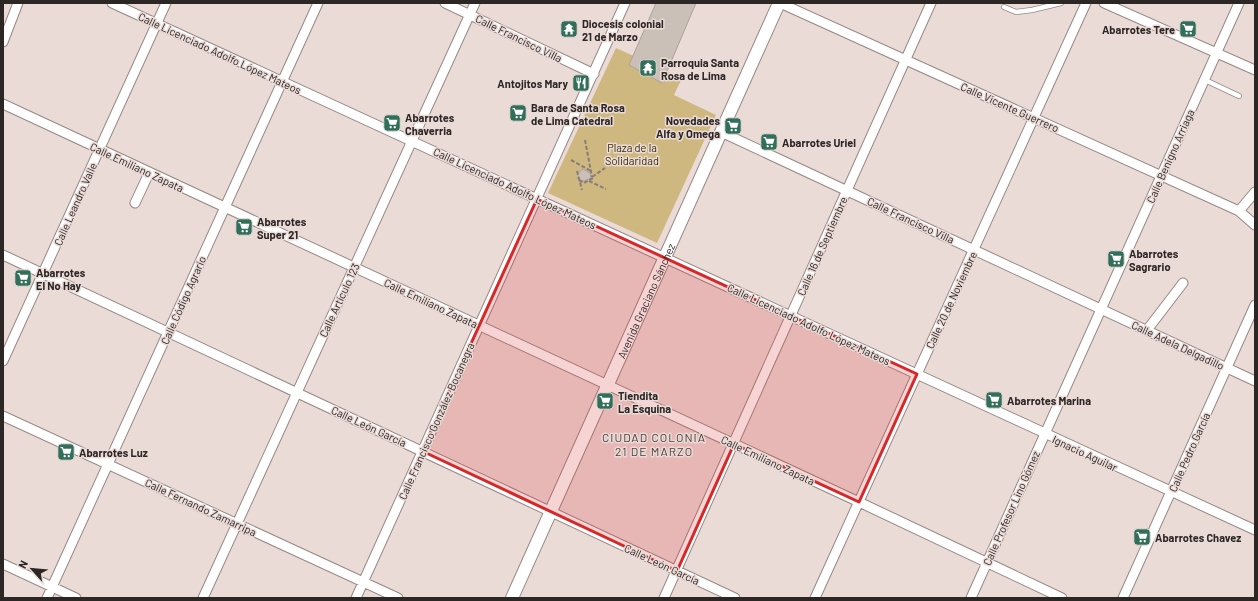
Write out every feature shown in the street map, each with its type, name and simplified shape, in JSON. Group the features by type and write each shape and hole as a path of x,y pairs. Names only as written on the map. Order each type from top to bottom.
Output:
{"street":[{"path":"3,42 18,3"},
{"name":"Calle Licenciado Adolfo López Mateos","path":"112,3 917,374"},
{"name":"Calle Leandro Valle","path":"3,361 166,3"},
{"name":"Calle Código Agrario","path":"47,598 318,3"},
{"name":"Calle Francisco Villa","path":"445,3 594,74"},
{"name":"Calle Artículo 123","path":"203,598 475,3"},
{"name":"Calle Francisco González Bocanegra","path":"356,598 625,3"},
{"name":"Calle Vicente Guerrero","path":"780,3 1240,211 1255,225"},
{"name":"Avenida Graciano Sánchez","path":"512,598 780,3"},
{"name":"Calle 16 de Septiembre","path":"664,598 792,316 931,3"},
{"name":"Calle 20 de Noviembre","path":"815,598 1086,3"},
{"path":"1104,3 1255,70"},
{"name":"Calle Benigno Arriaga","path":"1102,309 1239,3"},
{"name":"Calle Emiliano Zapata","path":"3,104 99,150 354,266 479,326 1062,598"},
{"name":"Calle Francisco Villa","path":"721,132 1102,309"},
{"path":"135,203 149,173"},
{"path":"1240,211 1255,192"},
{"name":"Calle León García","path":"3,255 735,598"},
{"path":"1148,330 1182,283"},
{"name":"Calle Pedro García","path":"1123,598 1255,305"},
{"name":"Calle Adela Delgadillo","path":"1102,309 1255,381"},
{"name":"Calle Profesor Lino Gómez","path":"971,598 1044,434 1102,309"},
{"name":"Ignacio Aguilar","path":"917,374 1044,434 1255,530"},
{"name":"Calle Fernando Zamarripa","path":"3,416 398,598"},
{"path":"3,564 76,598"}],"lane":[{"path":"1004,7 1016,12 1061,3"},
{"path":"1204,80 1240,96"}],"path":[{"path":"580,180 584,183 594,178 592,177 585,140"},
{"path":"571,160 591,171"},
{"path":"592,177 605,168"},
{"path":"577,171 582,190"},
{"path":"589,181 606,189"}],"highlighted area":[{"path":"537,199 917,374 859,502 734,444 677,571 422,451"}],"green space":[{"name":"Plaza de la Solidaridad","path":"616,48 682,78 674,95 716,115 657,243 548,193"}],"building":[{"path":"656,3 696,3 662,83 629,65"},
{"path":"583,169 590,173 591,178 584,181 578,179 578,173"}],"place":[{"name":"Diocesis colonial 21 de Marzo","path":"569,29"},
{"name":"Abarrotes Tere","path":"1188,29"},
{"name":"Parroquia Santa Rosa de Lima","path":"648,68"},
{"name":"Antojitos Mary","path":"581,83"},
{"name":"Bara de Santa Rosa de Lima Catedral","path":"518,113"},
{"name":"Abarrotes Chaverria","path":"392,123"},
{"name":"Novedades Alfa y Omega","path":"733,126"},
{"name":"Abarrotes Uriel","path":"769,142"},
{"name":"Abarrotes Super 21","path":"244,227"},
{"name":"Abarrotes Sagrario","path":"1116,259"},
{"name":"Abarrotes El No Hay","path":"23,278"},
{"name":"Abarrotes Marina","path":"994,400"},
{"name":"Tiendita La Esquina","path":"605,401"},
{"name":"Abarrotes Luz","path":"66,452"},
{"name":"Abarrotes Chavez","path":"1142,537"}],"district":[{"name":"CIUDAD COLONIA 21 DE MARZO","path":"654,444"}]}
